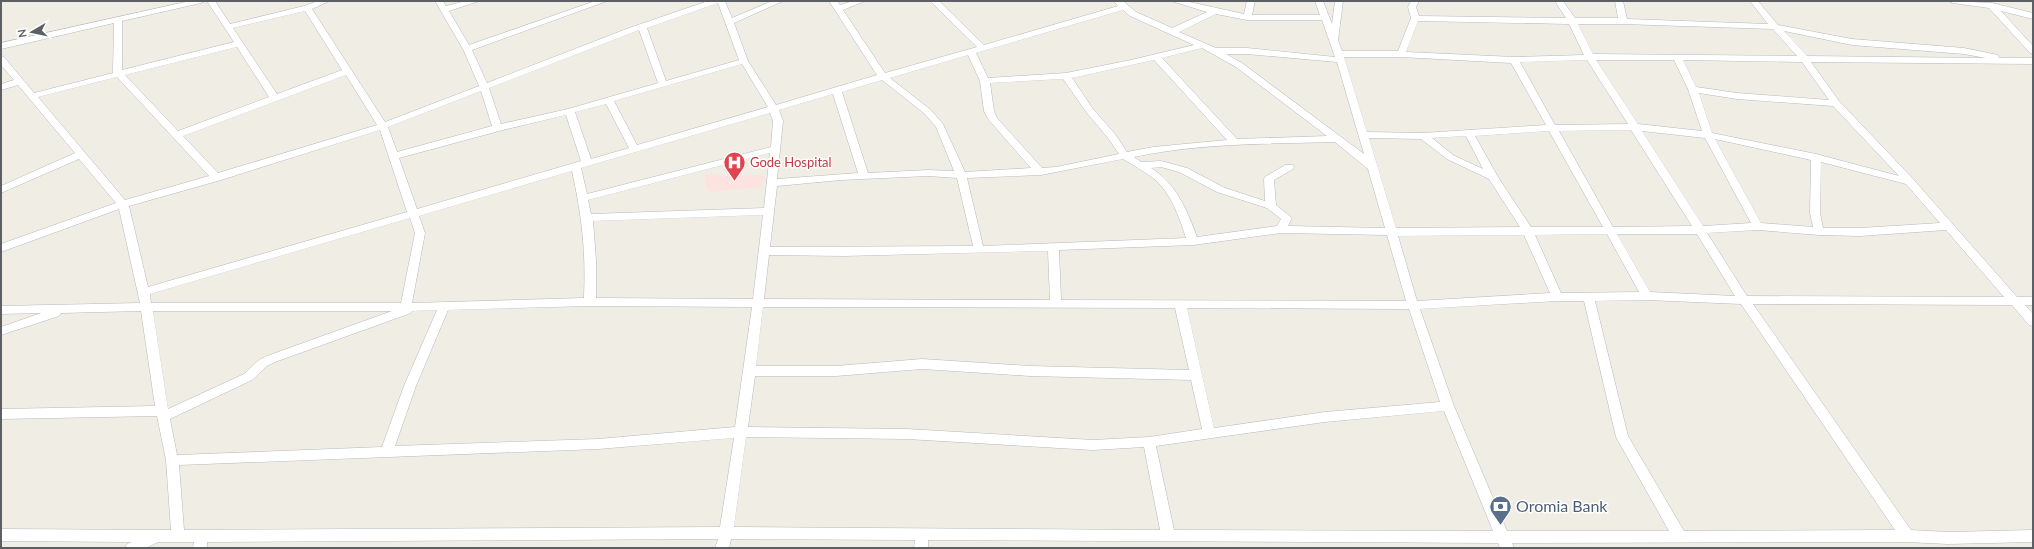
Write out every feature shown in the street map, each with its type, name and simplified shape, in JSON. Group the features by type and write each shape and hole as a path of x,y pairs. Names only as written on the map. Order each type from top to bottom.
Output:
{"street":[{"path":"1,46 201,1"},
{"path":"211,1 275,99"},
{"path":"228,27 307,8 325,1"},
{"path":"439,1 467,49 484,86 497,128"},
{"path":"443,10 475,1"},
{"path":"467,49 586,4 602,1"},
{"path":"1,248 123,204 287,157 383,126 484,86 716,1"},
{"path":"721,1 744,61 773,107 778,121 765,251 726,533 722,548"},
{"path":"730,22 779,1"},
{"path":"833,1 883,77 928,112 940,126 961,175 979,250"},
{"path":"838,9 861,1"},
{"path":"934,1 983,48"},
{"path":"1175,1 1247,17 1326,18"},
{"path":"1247,17 1252,1"},
{"path":"1320,1 1340,57 1413,304 1448,406 1505,543"},
{"path":"1334,43 1340,1"},
{"path":"1401,54 1415,18 1412,6 1415,1"},
{"path":"1559,1 1572,21 1590,57 1744,300 1907,536"},
{"path":"1619,1 1623,21"},
{"path":"1754,1 1775,27 1806,60 1836,103 1910,182 1947,226 2033,322"},
{"path":"1953,1 1992,6 2033,16"},
{"path":"144,292 576,167 634,148 773,107 837,91 983,48 1121,4 1133,14 1171,32 1204,45 1239,65 1374,168"},
{"path":"1992,6 2033,51"},
{"path":"307,8 383,126 394,156 412,214 420,233 411,307"},
{"path":"1171,32 1215,11"},
{"path":"1415,18 1623,21 1775,27 1852,42 1964,51 2022,62"},
{"path":"118,20 118,73 217,178"},
{"path":"642,27 664,86"},
{"path":"32,96 118,73 238,44"},
{"path":"985,81 1066,76 1204,45"},
{"path":"971,51 985,81 989,111 992,119 1041,172"},
{"path":"1216,51 1247,51 1340,57 1401,54 1514,60 1590,57 2033,61"},
{"path":"1156,57 1234,142"},
{"path":"1677,58 1693,89 1708,135 1758,226"},
{"path":"1,59 123,204 144,292 163,414 172,460 178,536"},
{"path":"1514,60 1647,296"},
{"path":"394,156 497,128 609,101 664,86 744,61"},
{"path":"176,135 348,71"},
{"path":"1066,76 1090,111 1112,136 1124,156 1157,176 1171,192 1182,212 1193,241"},
{"path":"1,86 20,81"},
{"path":"1693,89 1737,96 1836,103"},
{"path":"837,91 864,176"},
{"path":"609,101 634,148"},
{"path":"570,111 587,163"},
{"path":"1363,135 1423,136 1551,128 1634,127 1708,135 1816,157 1910,182"},
{"path":"1468,132 1493,177 1528,232 1557,297"},
{"path":"1423,136 1450,157 1493,177"},
{"path":"772,183 928,173 961,175 1041,172 1153,150 1234,142 1336,139"},
{"path":"584,198 775,149"},
{"path":"1,190 81,154"},
{"path":"1816,157 1815,213 1819,231"},
{"path":"1139,165 1161,164 1182,170 1221,190 1271,206 1287,218 1281,229"},
{"path":"576,167 584,198 587,218 591,260 590,302"},
{"path":"1271,206 1269,179 1289,167"},
{"path":"587,218 769,210"},
{"path":"765,251 843,252 979,250 1053,247 1193,241 1281,229 1392,232 1528,232 1608,229 1700,230 1758,226 1819,231 1860,232 1947,226"},
{"path":"1053,247 1056,302"},
{"path":"1,310 64,310 146,307 411,307 590,302 1413,304 1557,297 1647,296 1744,300 2033,300"},
{"path":"1589,297 1622,437 1680,537"},
{"path":"1180,304 1209,434"},
{"path":"387,451 410,386 444,306"},
{"path":"1,414 163,414 237,384 248,378 263,363 271,359 411,307"},
{"path":"1,331 64,310"},
{"path":"749,370 836,371 922,364 1030,371 1195,375"},
{"path":"172,460 598,444 740,432 907,434 1047,443 1093,444 1149,442 1325,417 1448,406"},
{"path":"1149,442 1168,535"},
{"path":"1,534 157,537 178,536 200,542 726,533 921,542 1168,535 1505,543 1680,537 1907,536 1952,543 2033,536"},
{"path":"132,548 157,537"}],"shaded area":[{"name":"Gode Hospital","path":"705,174 726,176 763,175 764,178 760,187 711,192 706,188"}],"place":[{"name":"Gode Hospital","path":"734,182"},
{"name":"Oromia Bank","path":"1501,526"}]}
